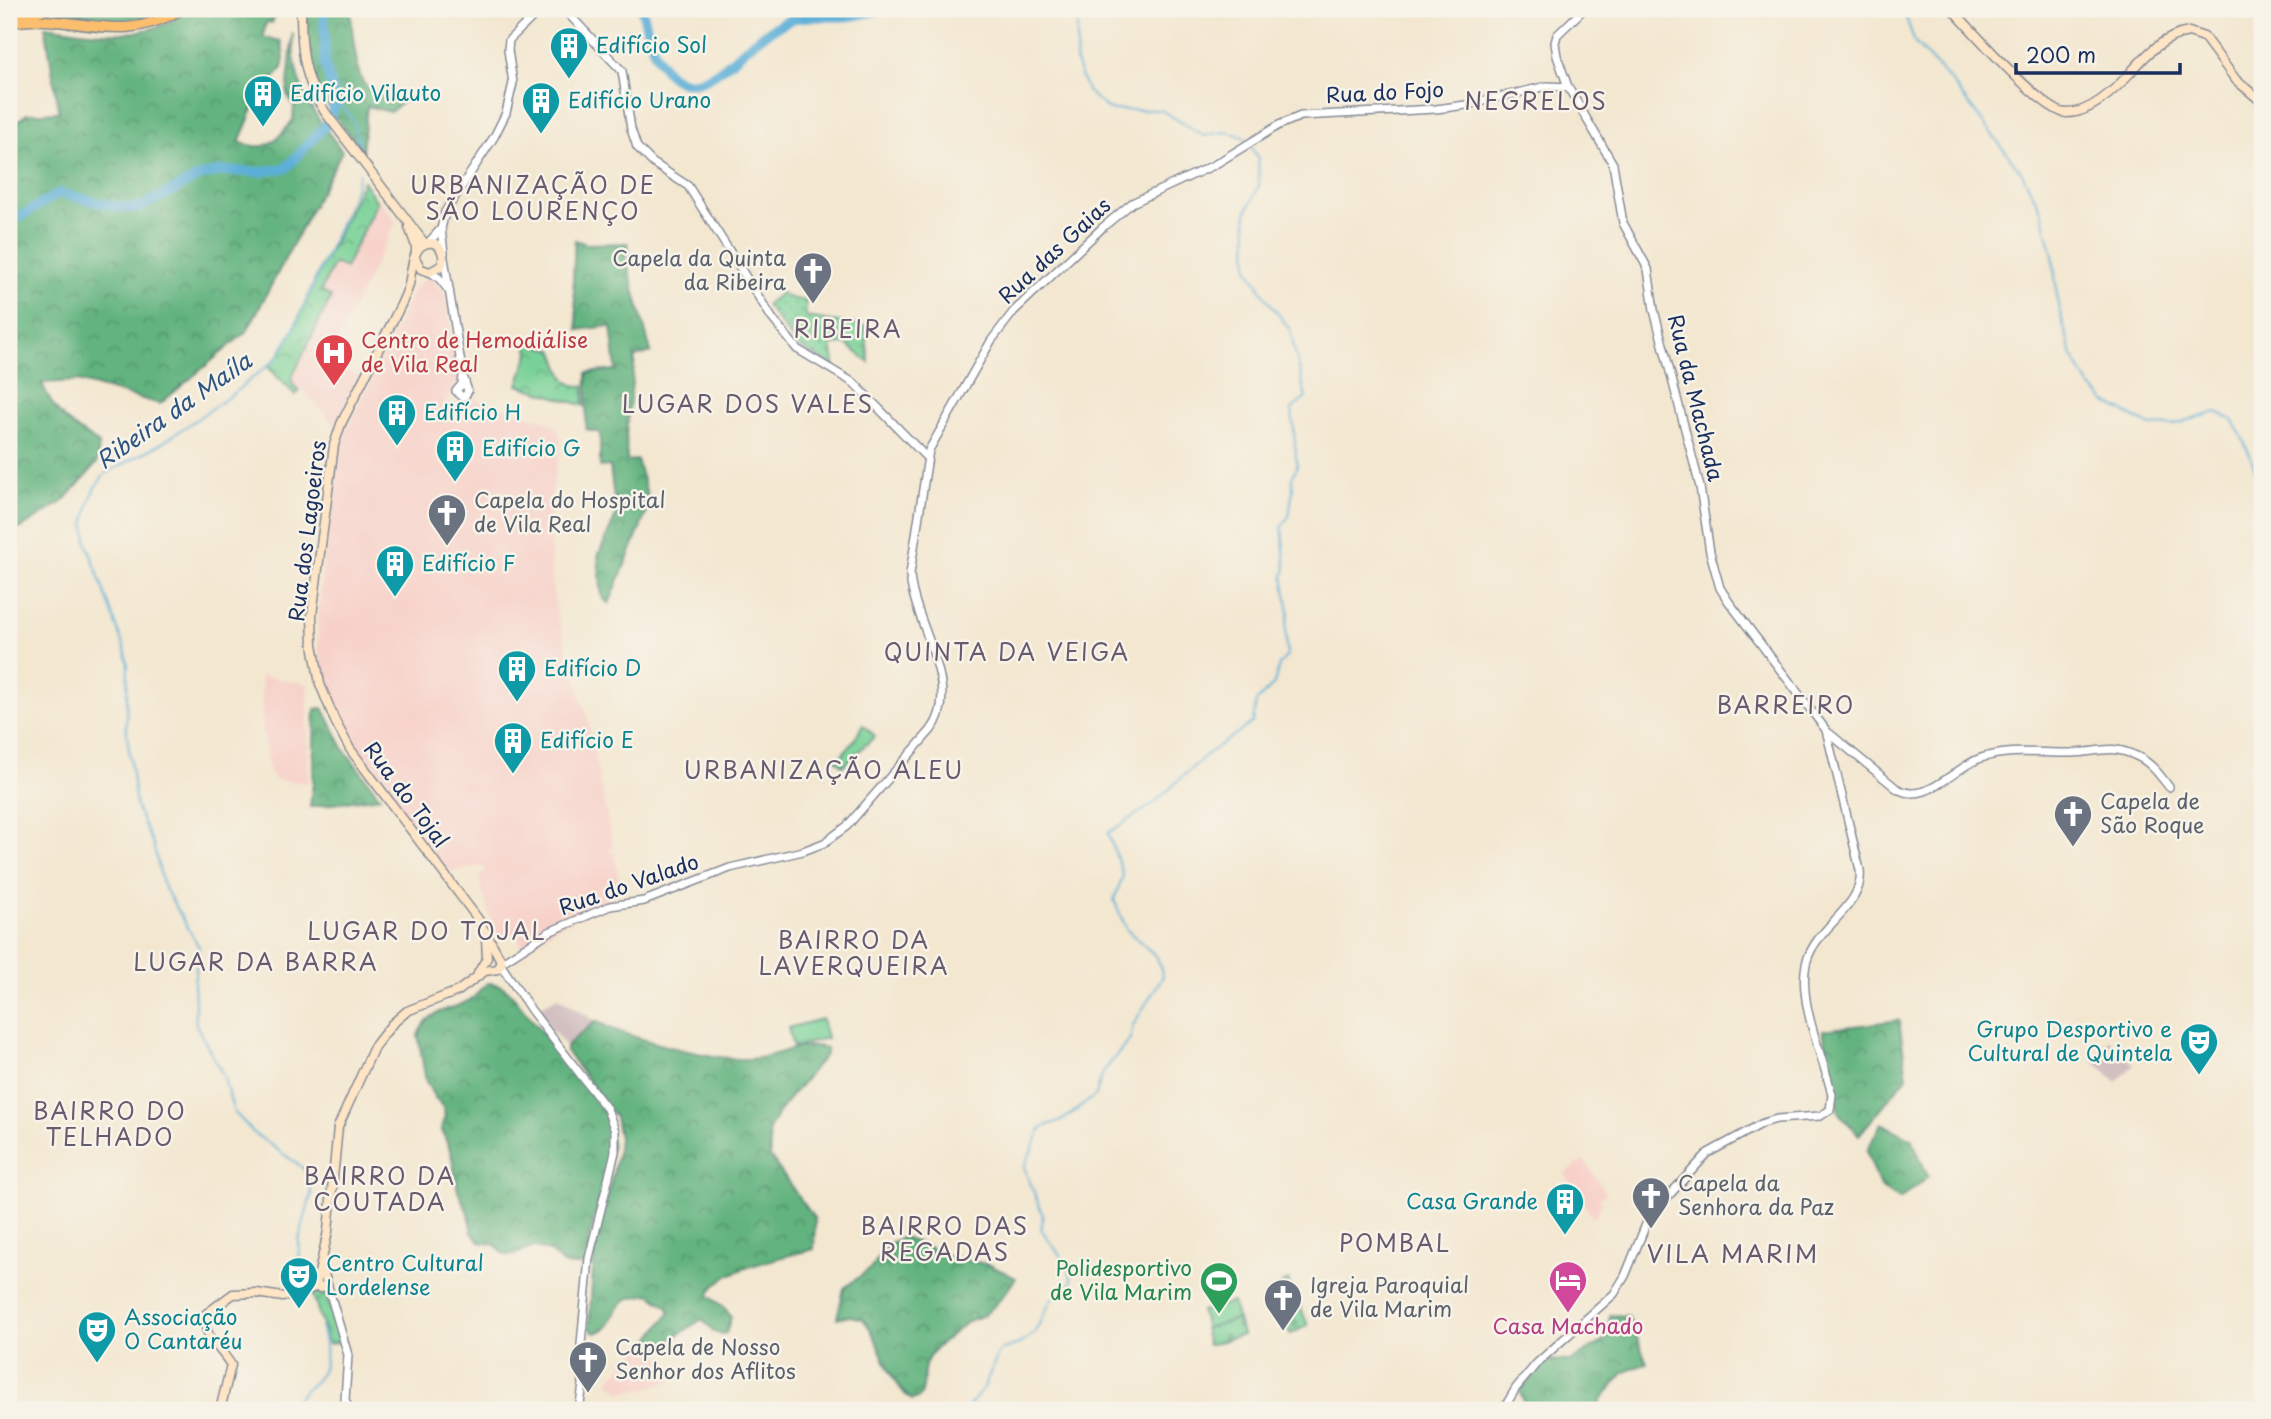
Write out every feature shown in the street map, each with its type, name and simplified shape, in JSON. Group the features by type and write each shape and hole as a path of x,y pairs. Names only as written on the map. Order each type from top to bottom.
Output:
{"highway":[{"path":"9,11 20,9"},
{"path":"9,20 48,9"},
{"path":"9,20 126,29 143,26 182,9"}],"main road":[{"path":"301,9 303,64 313,93 427,243 438,246 444,256 441,267 427,272 418,266 412,235 398,205"},
{"path":"1952,9 1997,58 2045,102 2060,112 2071,113 2090,106 2122,81 2157,46 2189,32 2204,37 2236,80 2262,102"},
{"path":"416,255 427,243"},
{"name":"Rua dos Lagoeiros","path":"316,668 312,615 333,449 341,424 408,289 416,255"},
{"name":"Rua dos Lagoeiros","path":"408,289 427,272"},
{"name":"Rua do Tojal","path":"316,668 323,695 350,748 478,919 497,962"},
{"path":"472,982 486,959 485,933"},
{"path":"486,959 497,962"},
{"path":"220,1410 230,1366 207,1331 205,1315 233,1294 283,1297 319,1284 330,1211 338,1127 374,1047 392,1024 407,1011 459,991 497,962"}],"street":[{"path":"463,386 444,256 442,219 505,118 513,83 509,40 541,9"},
{"path":"564,9 622,71 631,129 638,147 653,163 688,186 740,271 784,333 800,351 851,381 927,458"},
{"name":"Rua da Machada","path":"1584,9 1557,35 1556,48 1561,70 1568,87 1613,164 1625,228 1648,269 1654,310 1700,487 1710,552 1720,588 1826,730"},
{"path":"1547,86 1561,70"},
{"name":"Rua do Fojo","path":"1306,115 1443,108 1547,86 1568,87"},
{"name":"Rua das Gaias","path":"942,699 939,677 910,578 912,550 927,458 933,442 991,341 1014,311 1132,203 1214,165 1287,121 1306,115"},
{"path":"427,243 441,229"},
{"path":"427,272 441,280 451,295"},
{"name":"Rua do Valado","path":"497,962 512,956 552,931 600,909 618,903 644,901 726,869 816,847 844,829 934,727 941,715 942,699"},
{"path":"1826,730 1891,784 1909,794 1925,791 1966,764 1995,754 2011,751 2071,754 2108,748 2128,752 2143,759 2169,787"},
{"path":"1503,1410 1516,1388 1537,1363 1614,1294 1622,1282 1649,1217 1708,1153 1767,1121 1822,1116 1830,1110 1832,1095 1806,997 1806,968 1815,942 1857,894 1861,882 1826,730"},
{"path":"497,962 607,1109 616,1138 589,1258 580,1358 583,1385 579,1410"},
{"path":"319,1284 331,1298 348,1355 345,1400 350,1410"}],"shaded area":[{"path":"379,200 396,222 327,361 360,377 335,425 302,389 299,391 292,380 331,297 320,292 334,263 345,268"},
{"path":"427,279 433,280 446,296 459,379 445,404 471,403 474,399 548,421 556,427 560,435 550,502 552,588 589,724 613,848 609,850 610,853 614,852 620,888 609,901 560,925 522,949 517,935 497,942 479,880 485,867 453,871 444,869 352,747 329,701 318,647 318,606 340,444 413,291"},
{"path":"261,676 308,684 308,783 276,780 269,772 262,723"},
{"path":"558,997 596,1021 566,1046 534,1010"},
{"path":"2109,1039 2134,1064 2117,1082 2093,1060"},
{"path":"1584,1160 1606,1193 1599,1199 1602,1203 1594,1219 1564,1174"},
{"path":"650,1339 672,1380 657,1386 621,1392 608,1381"}],"green space":[{"path":"67,9 173,9 139,22 110,25 45,17"},
{"path":"188,9 277,9 272,23 266,22 263,37 281,41 284,62 280,72 264,83 239,142 264,146 276,139 293,120 294,107 287,94 293,32 296,68 305,96 342,151 247,331 160,404 78,381 42,383 58,412 80,432 99,444 97,463 65,500 9,533 9,138 18,131 12,125 27,114 59,112 45,26 101,33 138,32 172,20"},
{"path":"306,9 351,9 355,50 362,81 374,91 403,102 390,112 367,106 362,152 325,101 312,72 306,34"},
{"path":"363,181 377,202 345,268 334,263 321,291 331,297 292,377 292,383 299,391 295,395 268,367 282,351 293,331 321,266"},
{"path":"575,240 586,244 628,243 629,254 625,256 651,352 635,357 626,434 627,461 637,460 650,504 609,604 602,597 598,556 616,516 610,466 600,467 600,433 586,429 587,373 616,370 611,326 578,330 573,280"},
{"path":"781,293 806,301 806,317 865,326 869,362 846,344 831,345 835,367 797,345 766,305"},
{"path":"527,343 553,350 566,380 576,386 584,386 584,406 518,385 529,353"},
{"path":"323,708 343,748 380,797 310,807 315,709"},
{"path":"863,725 875,736 843,766 833,757 841,756"},
{"path":"489,983 502,986 514,997 601,1106 610,1126 612,1146 589,1240 586,1266 563,1264 549,1251 535,1247 505,1255 494,1244 480,1242 472,1233 469,1215 458,1191 451,1152 441,1128 445,1116 443,1107 426,1082 418,1035 429,1019 465,1003"},
{"path":"822,1019 827,1038 793,1047 788,1028"},
{"path":"1899,1020 1907,1077 1859,1135 1839,1113 1823,1030"},
{"path":"596,1021 651,1042 723,1057 758,1058 800,1047 826,1048 826,1054 779,1111 769,1129 770,1157 815,1219 814,1249 738,1271 714,1287 709,1296 724,1307 731,1317 726,1333 722,1335 714,1332 702,1319 656,1350 650,1339 670,1312 667,1306 650,1294 626,1300 617,1309 610,1324 601,1331 594,1333 589,1328 594,1255 619,1138 615,1117 566,1051 566,1046"},
{"path":"1881,1123 1912,1139 1928,1177 1900,1199 1880,1187 1867,1151"},
{"path":"904,1237 948,1256 990,1265 1016,1278 989,1311 967,1322 934,1351 925,1366 922,1393 919,1398 912,1400 895,1383 876,1339 863,1319 851,1316 837,1318 844,1288 871,1268 888,1244"},
{"path":"1288,1280 1308,1325 1291,1334 1262,1299"},
{"path":"312,1291 326,1295 341,1341 328,1344"},
{"name":"Polidesportivo de Vila Marim","path":"1233,1302 1237,1319 1206,1328 1201,1311"},
{"path":"1610,1315 1628,1316 1647,1363 1623,1373 1600,1402 1600,1410 1527,1410 1520,1391 1546,1360 1571,1361 1608,1338"},
{"path":"1238,1319 1242,1335 1208,1345 1204,1328"}],"waterway":[{"path":"9,215 21,216 59,193 123,208 139,208 200,176 221,171 260,172 286,168 326,125 335,106 325,65 324,9"},
{"path":"642,9 656,55 667,71 678,80 690,83 715,74 759,38 792,19 851,16 883,9"},
{"path":"934,9 944,9"},
{"path":"1078,9 1076,62 1087,91 1109,110 1161,110 1204,136 1227,132 1247,140"},
{"path":"1903,9 1915,43 1951,81 2022,173 2041,210 2053,255 2058,305 2072,356 2089,385 2106,402 2150,426 2172,425 2217,412 2232,420 2254,465 2262,501"},
{"name":"Ribeira da Maíla","path":"335,98 353,120 360,147"},
{"path":"966,1410 984,1387 999,1352 1034,1334 1051,1300 1072,1282 1069,1268 1041,1229 1043,1216 1024,1167 1042,1127 1063,1120 1096,1095 1103,1072 1130,1039 1133,1025 1163,976 1157,957 1127,930 1114,900 1123,875 1108,833 1153,804 1206,755 1253,722 1256,702 1274,684 1279,665 1287,655 1286,626 1289,612 1283,576 1286,570 1282,527 1289,516 1292,478 1297,467 1292,409 1306,398 1290,330 1248,268 1246,212 1259,186 1258,158 1250,145"},
{"name":"Ribeira da Maíla","path":"300,1264 299,1240 311,1195 311,1183 303,1168 254,1133 234,1112 223,1075 196,1025 194,982 199,947 163,885 153,844 136,807 126,725 126,653 87,543 85,523 95,487 105,474 162,443 230,396 276,359 293,331 354,193 359,173"},
{"name":"Ribeira da Maíla","path":"293,1410 299,1397 316,1380 323,1368 325,1347 321,1326"}],"place":[{"name":"Edifício Sol","path":"569,80"},
{"name":"Edifício Vilauto","path":"263,128"},
{"name":"Edifício Urano","path":"541,135"},
{"name":"Capela da Quinta da Ribeira","path":"813,305"},
{"name":"Centro de Hemodiálise de Vila Real","path":"334,387"},
{"name":"Edifício H","path":"397,447"},
{"name":"Edifício G","path":"455,483"},
{"name":"Capela do Hospital de Vila Real","path":"447,547"},
{"name":"Edifício F","path":"395,598"},
{"name":"Edifício D","path":"517,703"},
{"name":"Edifício E","path":"513,775"},
{"name":"Capela de São Roque","path":"2073,848"},
{"name":"Grupo Desportivo e Cultural de Quintela","path":"2199,1076"},
{"name":"Capela da Senhora da Paz","path":"1651,1230"},
{"name":"Casa Grande","path":"1565,1236"},
{"name":"Centro Cultural Lordelense","path":"299,1310"},
{"name":"Casa Machado","path":"1568,1314"},
{"name":"Polidesportivo de Vila Marim","path":"1219,1315"},
{"name":"Igreja Paroquial de Vila Marim","path":"1283,1332"},
{"name":"Associação O Cantaréu","path":"97,1364"},
{"name":"Capela de Nosso Senhor dos Aflitos","path":"588,1394"}],"district":[{"name":"NEGRELOS","path":"1536,102"},
{"name":"URBANIZAÇÃO DE SÃO LOURENÇO","path":"533,199"},
{"name":"RIBEIRA","path":"848,330"},
{"name":"LUGAR DOS VALES","path":"748,405"},
{"name":"QUINTA DA VEIGA","path":"1007,653"},
{"name":"BARREIRO","path":"1786,706"},
{"name":"URBANIZAÇÃO ALEU","path":"824,771"},
{"name":"LUGAR DO TOJAL","path":"427,932"},
{"name":"BAIRRO DA LAVERQUEIRA","path":"854,954"},
{"name":"LUGAR DA BARRA","path":"256,963"},
{"name":"BAIRRO DO TELHADO","path":"110,1125"},
{"name":"BAIRRO DA COUTADA","path":"380,1190"},
{"name":"BAIRRO DAS REGADAS","path":"945,1240"},
{"name":"POMBAL","path":"1395,1244"},
{"name":"VILA MARIM","path":"1733,1255"}]}
